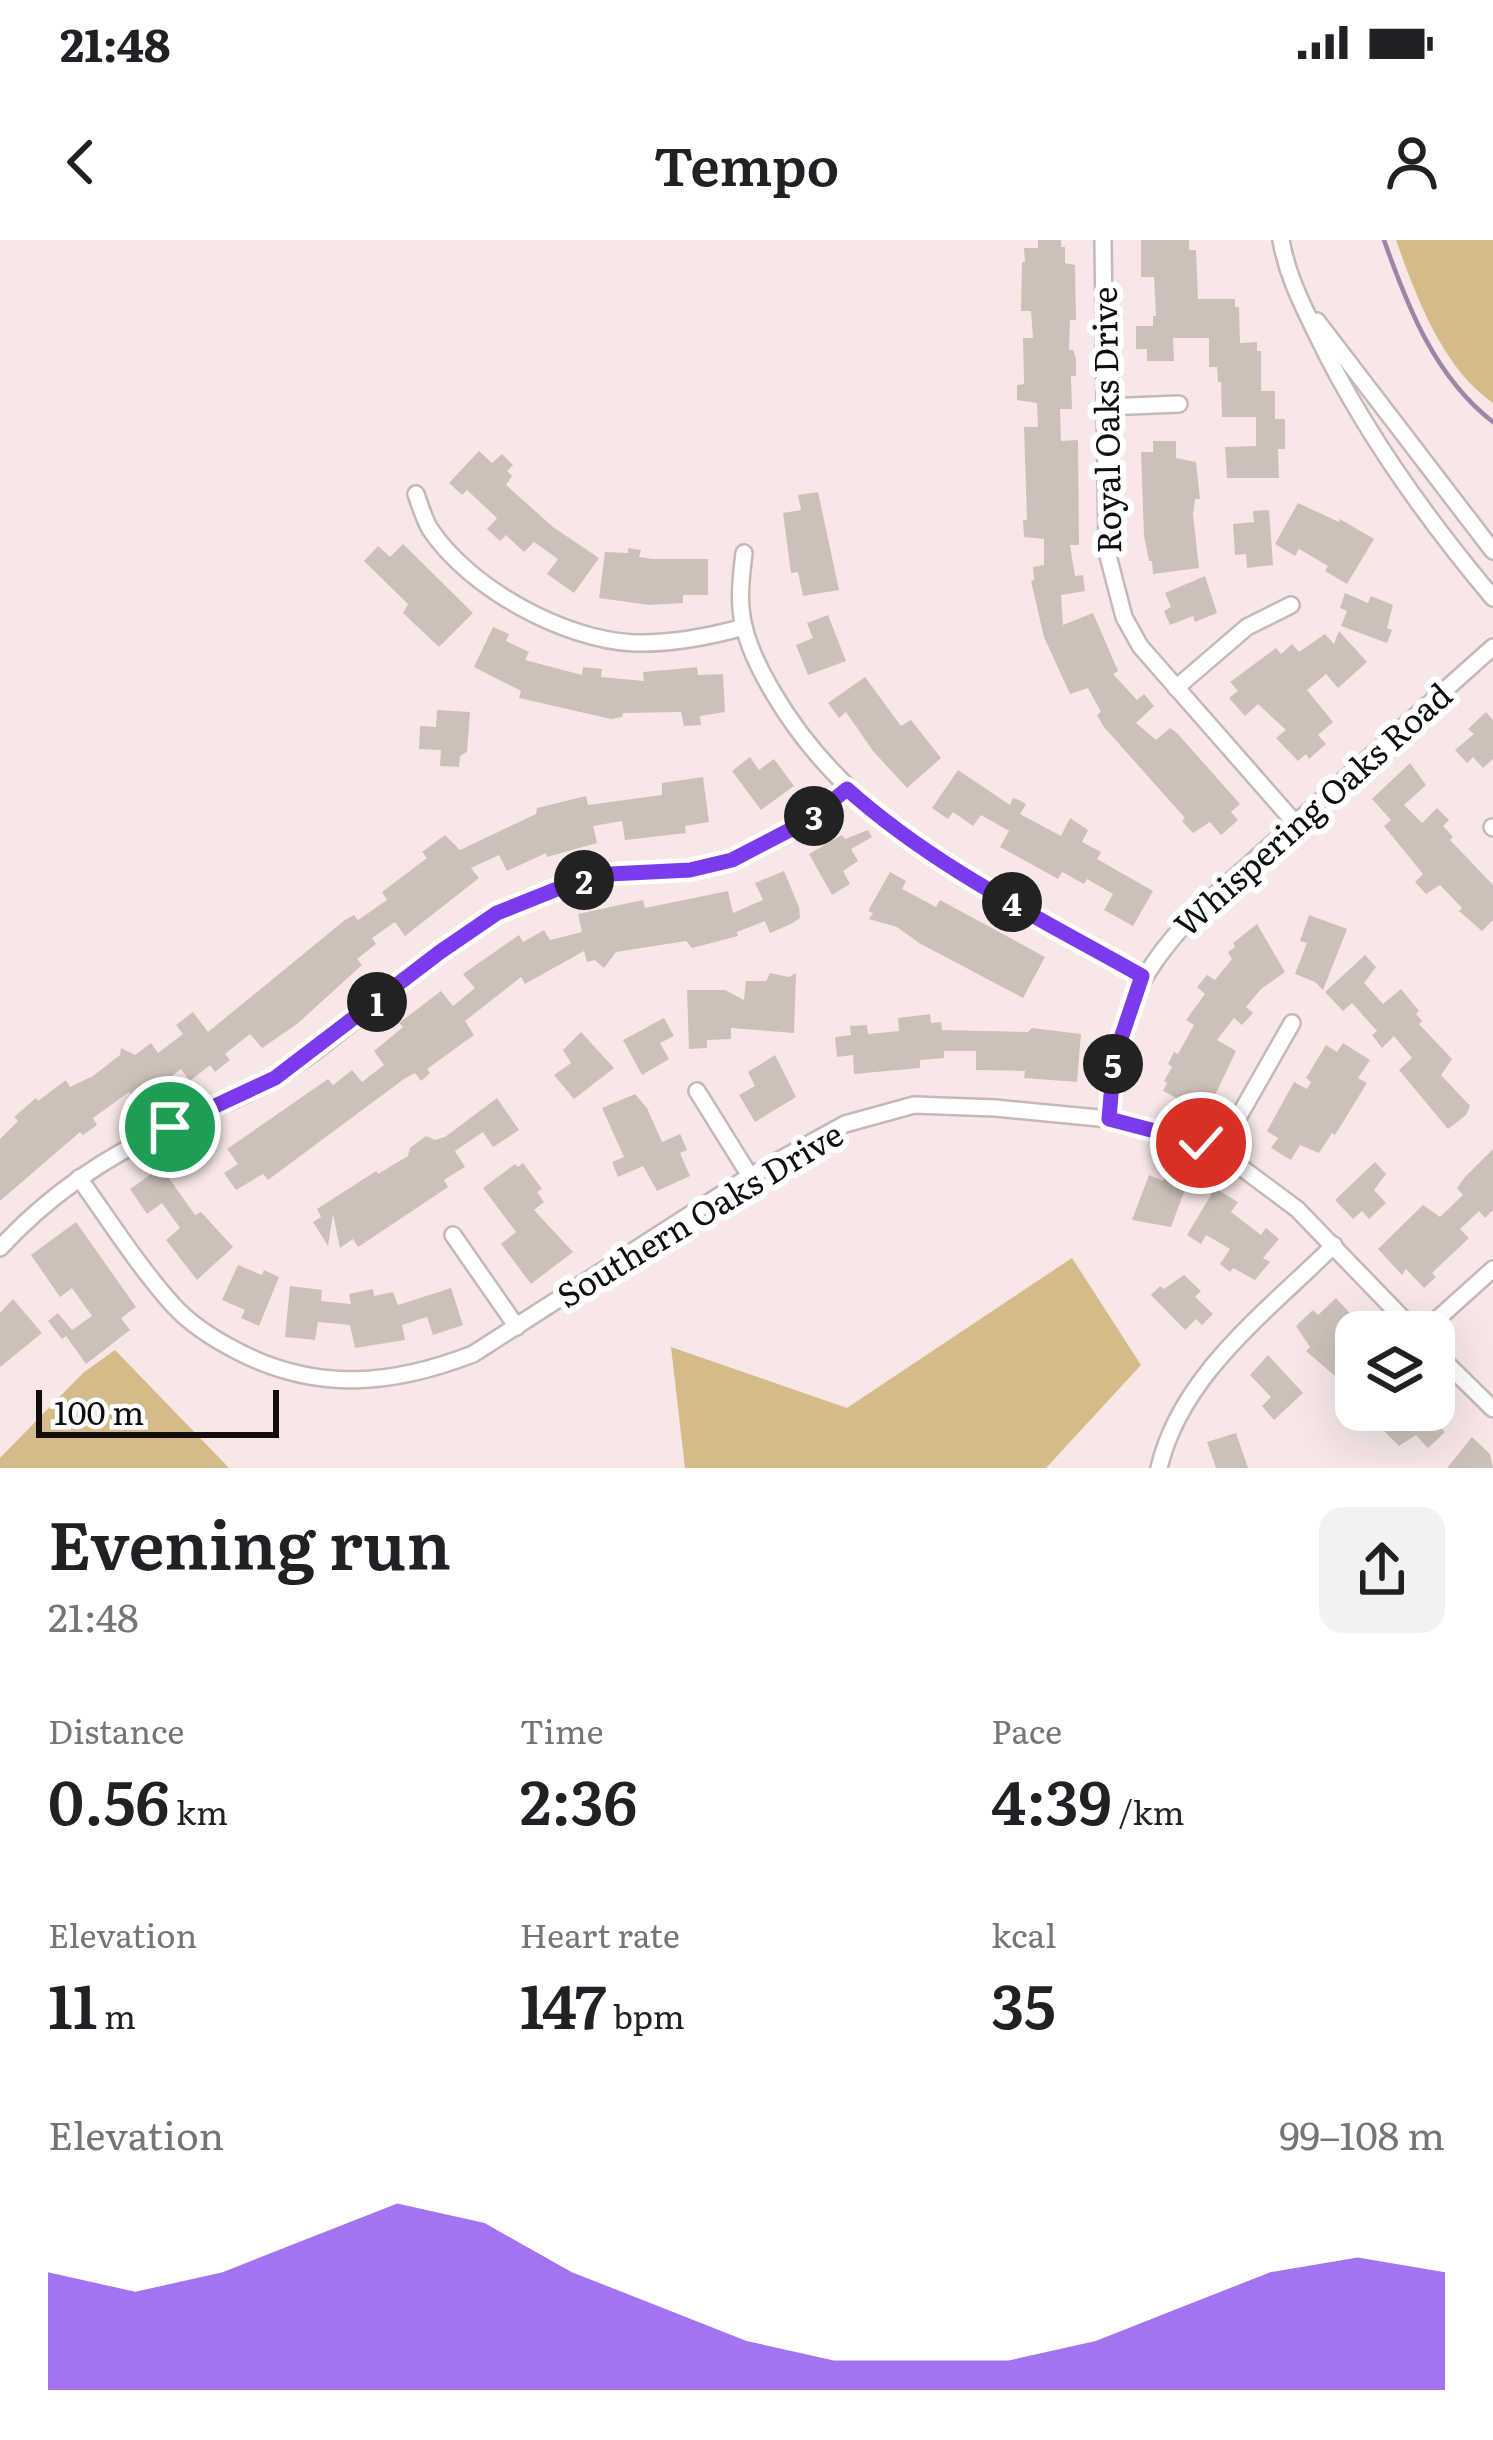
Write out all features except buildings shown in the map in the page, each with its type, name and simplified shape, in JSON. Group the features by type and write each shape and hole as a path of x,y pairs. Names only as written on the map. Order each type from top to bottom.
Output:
{"street":[{"name":"Royal Oaks Drive","path":"1103,240 1107,552 1124,617 1140,646 1296,824"},
{"path":"1281,240 1289,279 1339,381 1444,539 1493,598"},
{"path":"1300,300 1493,551"},
{"path":"1105,407 1179,404"},
{"path":"416,494 429,528 466,568 508,600 552,623 592,638 631,643 686,640 744,627"},
{"path":"743,553 740,607 744,627 790,720 847,789 875,815 950,867 1142,976"},
{"path":"1176,688 1247,627 1292,605"},
{"name":"Whispering Oaks Road","path":"1109,1119 1114,1059 1142,976 1196,912 1493,647"},
{"path":"0,1248 46,1202 79,1178 137,1143 275,1078 497,913 572,883 610,874 690,870 732,860 809,820 847,789"},
{"path":"1219,1151 1292,1023"},
{"path":"697,1091 750,1176"},
{"name":"Southern Oaks Drive","path":"79,1178 176,1309 217,1341 262,1364 322,1381 371,1382 426,1372 473,1354 750,1176 845,1124 914,1106 1109,1119 1219,1151 1274,1188 1398,1311"},
{"path":"453,1235 517,1327"},
{"path":"1159,1468 1166,1440 1194,1385 1334,1246"},
{"path":"1443,1311 1493,1268"},
{"path":"1455,1372 1493,1409"}],"shaded area":[{"path":"1396,240 1493,240 1493,403 1445,351"},
{"path":"1072,1258 1141,1365 1046,1468 685,1468 671,1347 847,1408"},
{"path":"115,1350 229,1468 0,1468 0,1458 83,1373"}],"waterway":[{"path":"1384,240 1414,316 1439,363 1493,422"}],"route":[{"path":"170,1127 275,1078 497,913 533,896 610,874 690,870 732,860 809,820 847,789 875,815 950,867 1142,976 1114,1059 1109,1119 1201,1143"}]}
